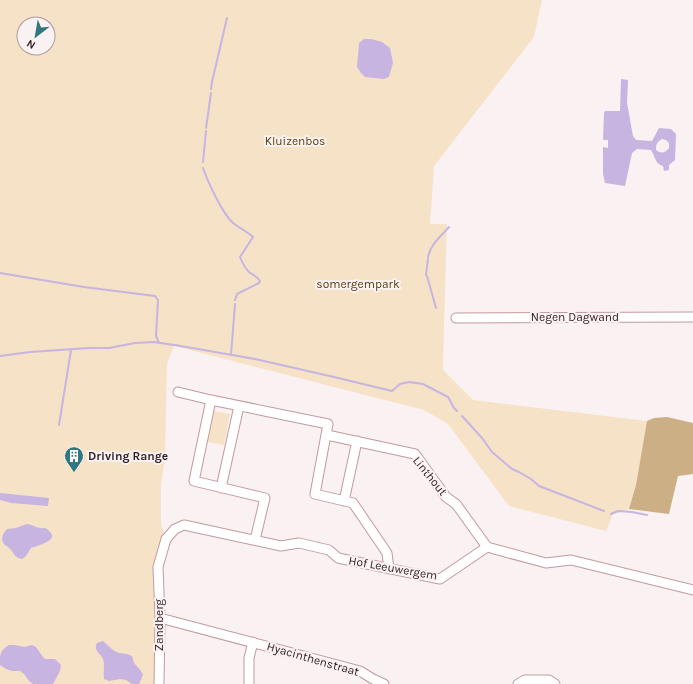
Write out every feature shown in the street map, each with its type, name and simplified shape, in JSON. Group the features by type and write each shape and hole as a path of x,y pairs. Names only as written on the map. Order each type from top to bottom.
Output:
{"street":[{"name":"Negen Dagwand","path":"456,318 693,317"},
{"path":"178,392 328,424 315,494 353,503 387,553 389,569"},
{"path":"211,400 194,481 265,498 255,540"},
{"path":"222,488 239,406"},
{"name":"Linthout","path":"327,435 414,454 446,497 456,504 487,548"},
{"path":"344,501 357,441"},
{"name":"Hof Leeuwergem","path":"158,567 166,539 175,529 184,525 281,546 299,543 329,550 338,558 440,579 487,548"},
{"path":"487,548 546,563 571,560 693,590"},
{"name":"Zandberg","path":"158,567 160,618 159,684"},
{"name":"Hyacinthenstraat","path":"160,618 360,671 374,681 384,684"},
{"name":"Hyacinthenstraat","path":"249,684 249,658 253,642"},
{"path":"518,684 525,680 549,680 556,684"}],"green space":[{"path":"0,0 542,0 534,37 434,166 430,224 447,224 443,370 473,400 647,421 636,485 629,509 613,514 606,531 509,506 448,424 424,410 174,346 167,364 165,459 161,485 161,523 166,539 158,567 159,684 0,684"},
{"path":"214,411 230,414 224,445 208,442"}],"shaded area":[{"path":"364,39 382,42 390,48 393,63 389,77 384,79 365,77 357,67 359,43"},
{"path":"621,79 628,80 627,103 633,136 636,140 652,141 659,128 671,129 676,134 675,160 669,165 669,170 664,171 663,166 657,162 651,150 637,149 632,153 625,186 605,183 603,174 603,147 608,148 608,140 603,140 604,113 605,111 620,111","holes":["662,139 669,143 669,148 664,152 656,150 659,141"]},
{"path":"667,417 693,423 693,474 678,476 669,514 629,509 636,485 647,421 654,418"},
{"path":"0,493 49,498 48,506 11,503 0,500"},
{"path":"27,524 45,528 51,533 52,537 48,542 31,548 22,559 16,556 4,544 2,538 7,529 16,528"},
{"path":"103,641 113,650 132,656 134,663 143,675 139,684 132,684 126,680 120,679 109,681 104,679 104,661 96,648 97,643"},
{"path":"9,645 24,647 32,645 36,647 45,659 55,659 61,665 60,671 53,684 33,684 20,671 12,671 0,665 1,653"}],"waterway":[{"path":"211,89 227,18"},
{"path":"206,128 211,93"},
{"path":"203,162 206,131"},
{"path":"203,168 224,212 233,223 253,237 240,257 248,270 260,281 259,283 237,294 235,300"},
{"path":"428,257 433,245 449,227"},
{"path":"426,275 428,259"},
{"path":"0,273 84,287 155,296 158,300 156,336 159,343"},
{"path":"427,276 436,308"},
{"path":"231,355 235,304"},
{"path":"0,356 30,352 109,348 135,343 154,342 174,345"},
{"path":"175,345 255,359 392,391 400,384 409,382 423,384 448,397 457,411"},
{"path":"59,425 71,350"},
{"path":"462,416 482,438 492,452 512,469 531,479 539,486 604,511"},
{"path":"611,514 618,511 647,515"}],"place":[{"name":"Driving Range","path":"74,473"}],"park label":[{"name":"Kluizenbos","path":"295,141"},
{"name":"somergempark","path":"358,284"}]}
